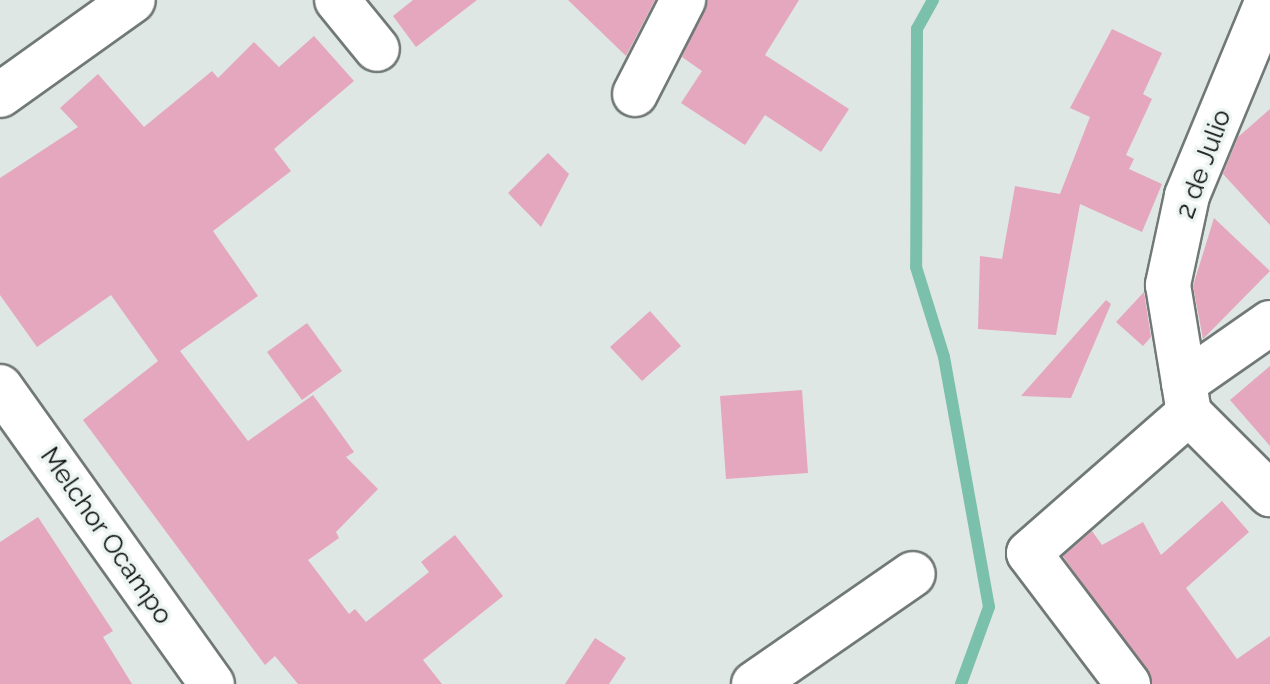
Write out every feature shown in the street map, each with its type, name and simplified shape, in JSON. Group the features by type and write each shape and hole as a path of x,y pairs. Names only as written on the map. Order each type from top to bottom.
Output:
{"street":[{"path":"0,95 133,0"},
{"path":"337,0 377,49"},
{"path":"635,94 683,0"},
{"name":"2 de Julio","path":"1186,398 1168,285 1187,196 1261,35 1268,0"},
{"path":"1128,684 1029,553 1186,398 1270,323"},
{"name":"Melchor Ocampo","path":"0,387 212,684"},
{"path":"1186,398 1270,494"},
{"path":"754,684 913,574"}],"building":[{"path":"413,0 477,0 416,47 393,16"},
{"path":"568,0 655,0 626,56"},
{"path":"708,0 799,0 765,55 849,109 821,152 765,115 745,145 681,103 702,71 682,57"},
{"path":"1112,29 1162,53 1143,94 1152,99 1126,155 1134,159 1129,169 1162,184 1142,232 1080,204 1056,335 978,329 980,256 1002,259 1015,186 1060,194 1090,117 1070,108"},
{"path":"314,36 354,81 274,149 291,171 213,231 258,296 180,351 248,441 313,395 354,452 346,457 378,489 336,532 339,538 308,560 349,614 355,609 366,622 429,572 421,562 455,535 503,596 423,660 442,684 298,684 275,656 265,665 83,420 158,361 111,295 37,347 0,295 0,178 78,127 60,108 98,74 144,127 212,71 218,78 254,42 279,67"},
{"path":"1270,109 1270,225 1223,174 1238,137"},
{"path":"548,153 569,174 541,227 508,193"},
{"path":"1214,218 1270,271 1203,339 1193,286"},
{"path":"1144,292 1151,337 1143,346 1116,322"},
{"path":"1106,300 1111,304 1071,398 1021,396"},
{"path":"650,311 681,346 642,381 610,347"},
{"path":"307,323 342,371 302,400 267,352"},
{"path":"1270,366 1270,446 1230,400"},
{"path":"802,390 808,473 726,479 720,396"},
{"path":"1222,501 1249,532 1186,588 1237,659 1270,636 1270,684 1152,684 1063,556 1092,531 1102,545 1143,522 1161,555"},
{"path":"38,517 113,631 103,637 132,684 0,684 0,542"},
{"path":"595,638 626,658 609,684 565,684"}],"waterway":[{"path":"933,0 917,29 916,267 944,357 989,607 961,684"}]}
